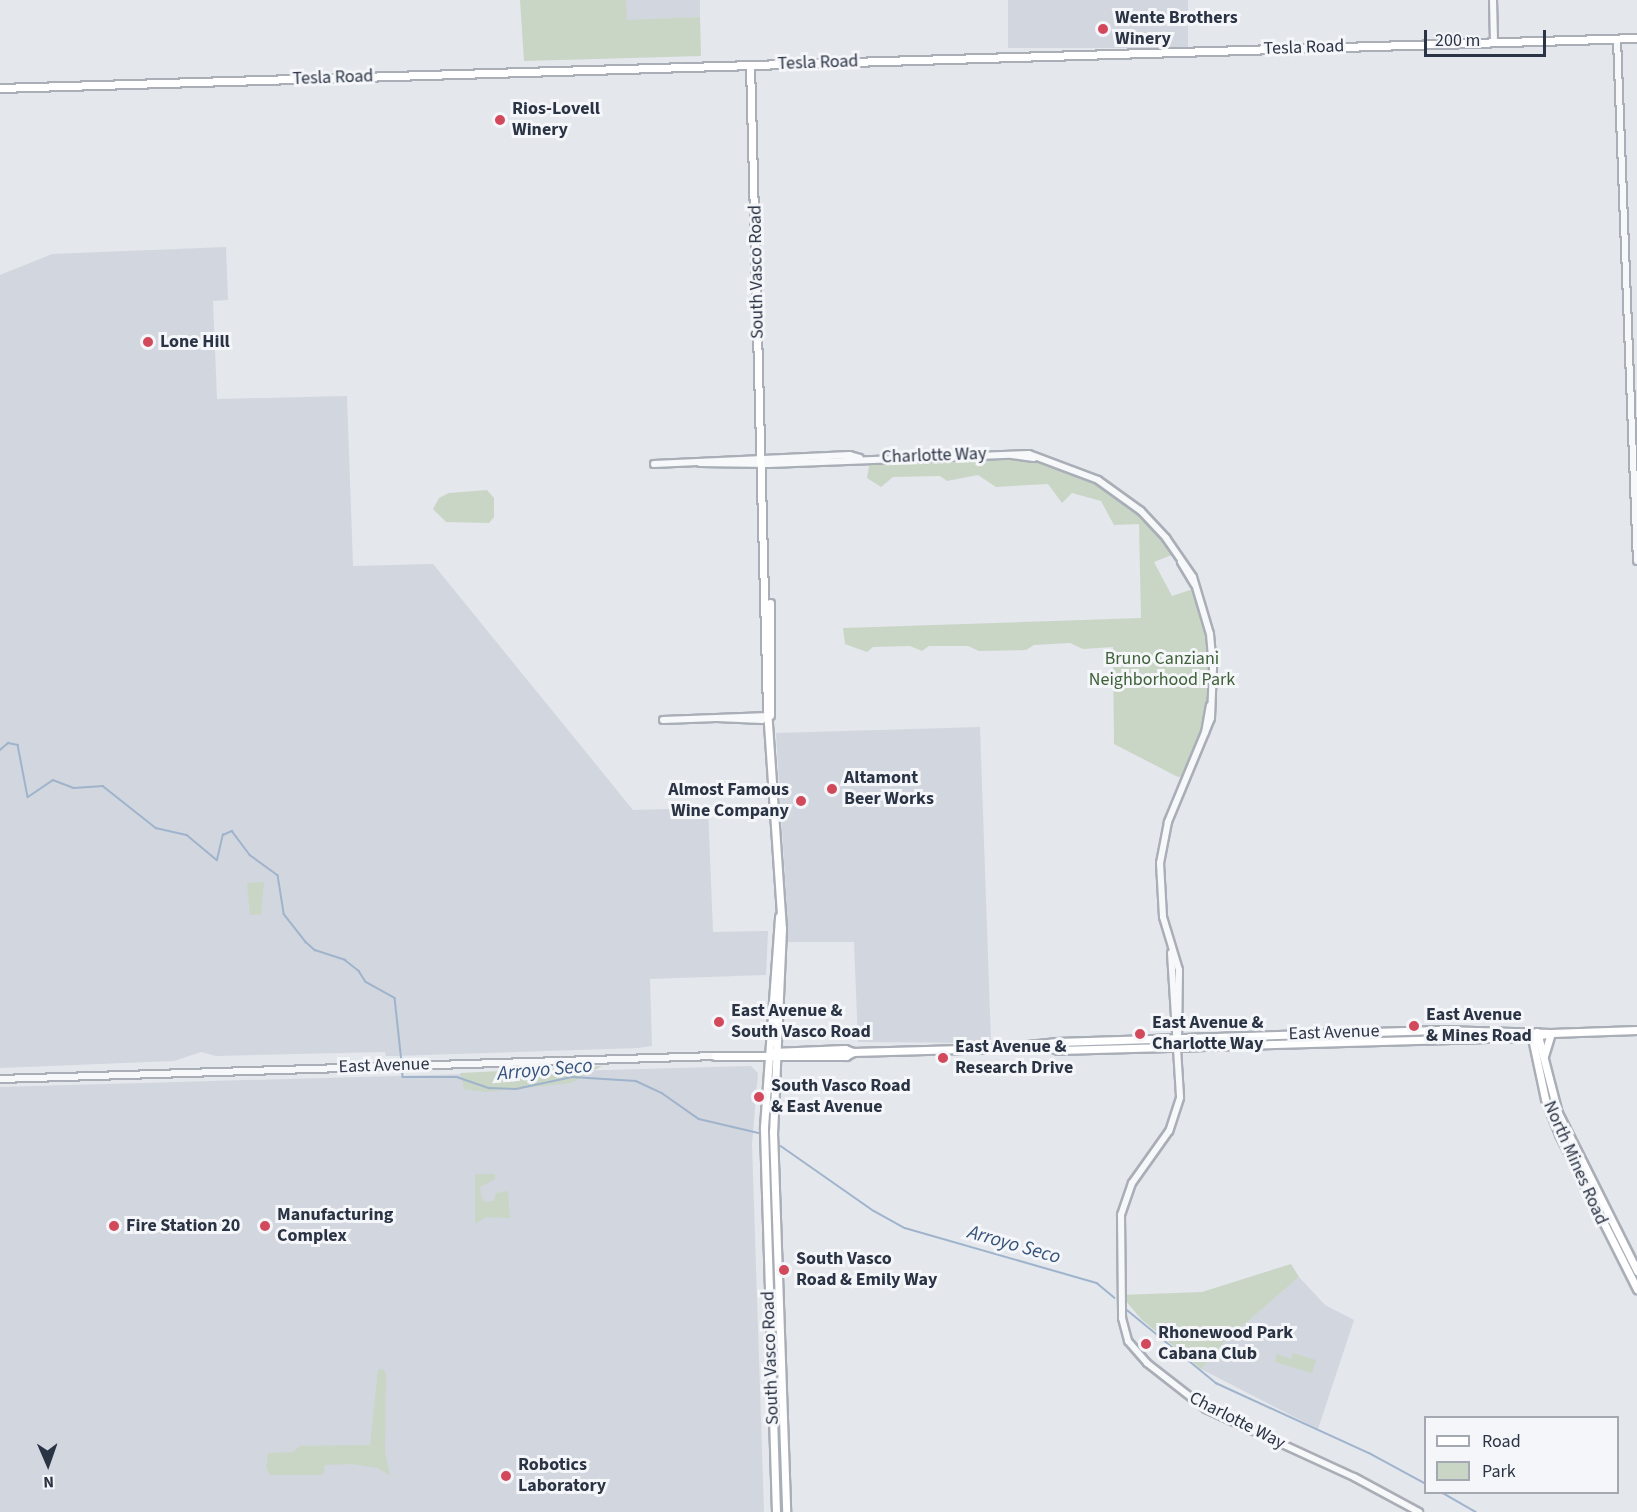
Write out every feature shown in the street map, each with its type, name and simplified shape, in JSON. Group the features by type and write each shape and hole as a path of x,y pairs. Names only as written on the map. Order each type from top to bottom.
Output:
{"main road":[{"name":"Tesla Road","path":"0,88 1637,39"},
{"name":"South Vasco Road","path":"750,65 763,461 768,716 779,917 773,1153 786,1512"},
{"name":"South Vasco Road","path":"776,1512 764,1138 779,917"},
{"name":"East Avenue","path":"776,1054 845,1049 853,1052 1046,1046 1058,1050 1179,1042 1637,1030"},
{"name":"North Mines Road","path":"1534,1033 1567,1131 1637,1271"},
{"name":"North Mines Road","path":"1534,1033 1544,1097 1597,1215 1637,1289"},
{"path":"1543,1063 1551,1033"},
{"path":"768,1055 776,1054"},
{"name":"East Avenue","path":"715,1056 768,1055"},
{"path":"1544,1097 1560,1128 1567,1131"}],"street":[{"path":"1493,0 1494,42"},
{"path":"1617,39 1637,561"},
{"name":"Charlotte Way","path":"654,464 1008,454 1037,457 1078,471 1120,494 1152,521 1178,556 1194,584 1210,634 1212,701 1205,734 1173,807 1163,843 1159,888 1170,942 1179,970 1180,1085 1175,1116 1161,1145 1132,1183 1124,1204 1119,1234 1121,1308 1126,1334 1136,1353 1188,1398 1419,1512"},
{"path":"663,720 768,716"},
{"name":"East Avenue","path":"0,1079 715,1056"}],"shaded area":[{"path":"626,0 700,0 700,17 626,21"},
{"path":"1008,0 1188,0 1188,48 1008,48"},
{"path":"226,247 228,300 213,301 217,399 347,396 353,566 433,564 633,810 708,808 713,932 768,931 766,975 650,979 652,1046 638,1048 395,1056 386,1056 385,1052 216,1056 201,1052 174,1061 0,1068 0,275 52,254"},
{"path":"980,727 991,1043 858,1042 854,942 785,942 787,909 776,733"},
{"path":"751,1066 758,1073 752,1144 764,1512 0,1512 0,1087"},
{"path":"1299,1277 1325,1305 1354,1320 1318,1429 1201,1369 1224,1342"}],"green space":[{"path":"520,0 626,0 627,20 700,17 701,56 524,61"},
{"name":"Bruno Canziani Neighborhood Park","path":"1008,456 1039,461 1093,480 1142,515 1174,554 1154,562 1172,596 1193,589 1205,623 1210,674 1203,732 1184,776 1178,777 1114,744 1113,647 1083,649 1070,643 1034,645 1026,650 979,651 968,646 929,646 922,651 910,646 873,647 867,652 845,644 843,628 1141,618 1139,524 1114,525 1101,501 1072,493 1062,503 1048,484 996,487 978,475 947,481 940,476 893,477 881,487 867,478 870,461"},
{"path":"487,490 494,498 494,517 489,523 446,522 433,509 439,498 449,493"},
{"path":"264,882 261,914 250,915 247,883"},
{"path":"602,1066 571,1083 486,1092 464,1089 460,1073"},
{"path":"475,1174 495,1174 495,1179 480,1187 481,1196 485,1202 494,1201 496,1193 508,1191 510,1218 486,1217 475,1224"},
{"path":"1291,1264 1299,1277 1224,1342 1201,1369 1141,1319 1121,1295 1202,1292"},
{"path":"1293,1353 1316,1360 1312,1373 1275,1362 1277,1354 1291,1359"},
{"path":"383,1369 386,1373 385,1452 390,1476 378,1468 352,1464 325,1465 323,1475 270,1475 266,1468 268,1453 293,1452 300,1446 370,1445 378,1370"}],"waterway":[{"name":"Arroyo Seco","path":"0,750 8,743 18,745 28,797 53,780 74,788 103,786 156,828 187,835 217,860 223,835 232,831 250,855 278,875 284,914 306,942 315,950 345,960 359,971 366,982 395,998 402,1062"},
{"name":"Arroyo Seco","path":"402,1067 403,1077 457,1077 489,1088 516,1089 572,1077 636,1081 662,1093 699,1119 759,1133"},
{"name":"Arroyo Seco","path":"781,1146 874,1211 905,1228 1097,1283 1115,1298"},
{"path":"1126,1309 1216,1383 1369,1453 1424,1483"},
{"name":"Arroyo Seco","path":"1444,1494 1476,1512"}],"place":[{"name":"Wente Brothers Winery","path":"1103,29"},
{"name":"Rios-Lovell Winery","path":"500,120"},
{"name":"Lone Hill","path":"148,342"},
{"name":"Altamont Beer Works","path":"832,789"},
{"name":"Almost Famous Wine Company","path":"801,801"},
{"name":"East Avenue & South Vasco Road","path":"719,1022"},
{"name":"East Avenue & Mines Road","path":"1414,1026"},
{"name":"East Avenue & Charlotte Way","path":"1140,1034"},
{"name":"East Avenue & Research Drive","path":"943,1058"},
{"name":"South Vasco Road & East Avenue","path":"759,1097"},
{"name":"Fire Station 20","path":"114,1226"},
{"name":"Manufacturing Complex","path":"265,1226"},
{"name":"South Vasco Road & Emily Way","path":"784,1270"},
{"name":"Rhonewood Park Cabana Club","path":"1146,1344"},
{"name":"Robotics Laboratory","path":"506,1476"}]}
